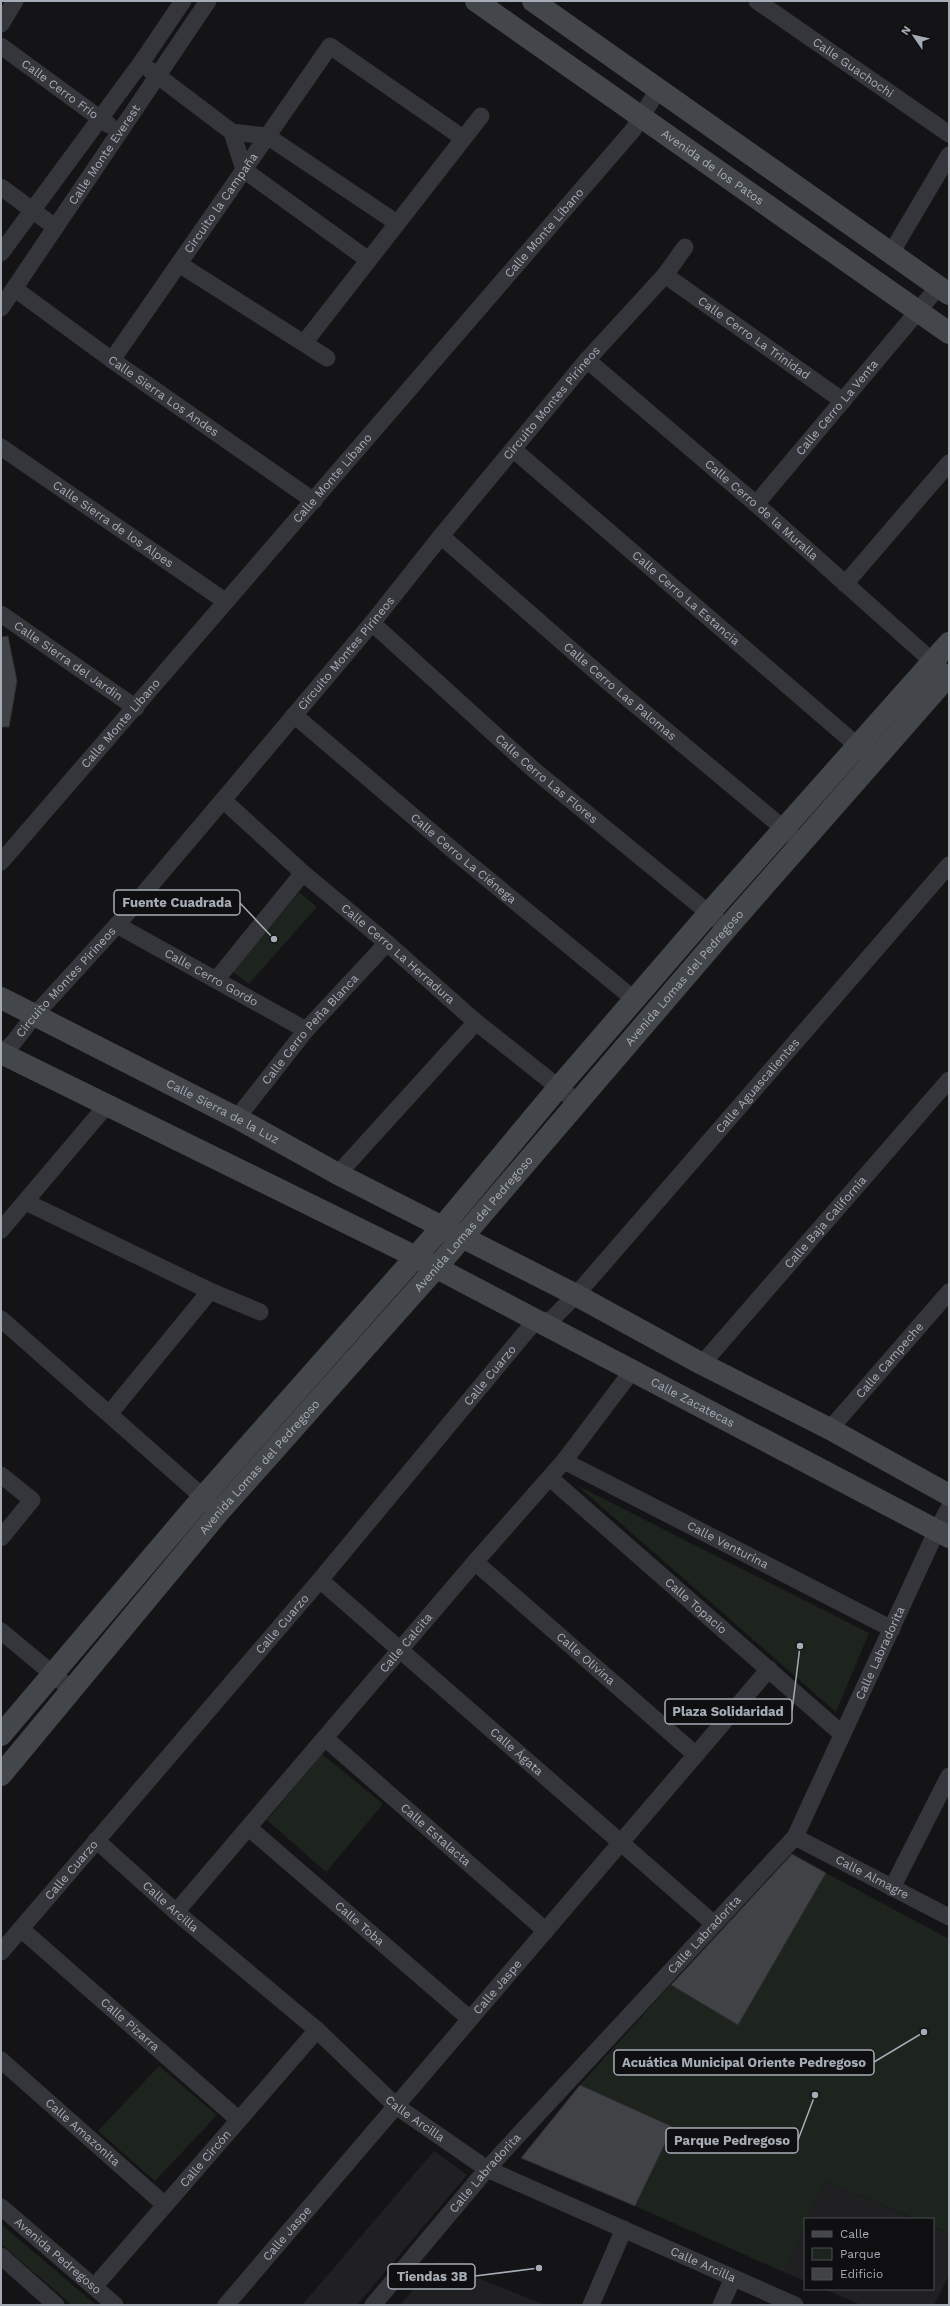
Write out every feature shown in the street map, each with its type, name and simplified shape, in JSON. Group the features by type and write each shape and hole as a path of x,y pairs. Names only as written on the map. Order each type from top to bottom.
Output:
{"street":[{"path":"1,24 15,1"},
{"name":"Calle Monte Everest","path":"1,253 141,63 183,1"},
{"name":"Calle Monte Everest","path":"1,308 208,1"},
{"name":"Avenida de los Patos","path":"476,1 949,333"},
{"path":"533,1 944,290"},
{"name":"Calle Guachochi","path":"757,1 949,134"},
{"name":"Calle Cerro Frío","path":"1,46 119,132"},
{"name":"Circuito la Campaña","path":"112,360 330,46 463,138"},
{"path":"141,63 232,132 268,136 396,223"},
{"name":"Calle Monte Líbano","path":"1,862 136,708 225,601 314,501 628,136 658,90"},
{"path":"304,344 367,259 481,116"},
{"path":"232,132 244,170 367,259"},
{"path":"891,253 949,155"},
{"path":"1,187 55,227"},
{"name":"Circuito Montes Pirineos","path":"4,1051 117,925 223,800 372,623 441,536 514,450 587,360 665,274 684,246"},
{"path":"179,264 327,358"},
{"name":"Calle Cerro La Trinidad","path":"665,274 843,401"},
{"name":"Calle Sierra Los Andes","path":"15,289 112,360 314,501"},
{"name":"Calle Cerro La Venta","path":"756,504 918,311 944,290"},
{"name":"Calle Cerro de la Muralla","path":"587,360 756,504 944,671"},
{"name":"Calle Sierra de los Alpes","path":"1,447 225,601"},
{"name":"Calle Cerro La Estancia","path":"514,450 866,753"},
{"path":"845,584 949,463"},
{"name":"Calle Cerro Las Palomas","path":"441,536 608,682 801,843"},
{"name":"Calle Sierra del Jardin","path":"1,614 136,708"},
{"name":"Calle Cerro Las Flores","path":"372,623 534,770 727,928"},
{"name":"Avenida Lomas del Pedregoso","path":"1,1735 53,1674 211,1504 436,1268 449,1235 558,1088 709,913 784,830 866,753 944,671 949,643"},
{"name":"Calle Cerro La Ciénega","path":"294,715 461,857 635,1000"},
{"name":"Avenida Lomas del Pedregoso","path":"2,1773 72,1690 211,1504 416,1257 449,1235 576,1102 801,843 866,753"},
{"name":"Calle Cerro La Herradura","path":"223,800 303,873 387,943 476,1022 576,1102"},
{"name":"Calle Aguascalientes","path":"571,1300 949,865"},
{"path":"216,980 303,873"},
{"name":"Calle Cerro Gordo","path":"117,925 306,1030"},
{"name":"Calle Cerro Peña Blanca","path":"237,1118 306,1030 387,943"},
{"name":"Calle Sierra de la Luz","path":"1,998 31,1020 237,1118 449,1235"},
{"path":"338,1174 476,1022"},
{"path":"4,1051 107,1105 436,1268"},
{"name":"Calle Baja California","path":"702,1364 949,1080"},
{"path":"1,1230 107,1105"},
{"path":"26,1202 210,1291 260,1312"},
{"path":"449,1235 571,1300 830,1429 946,1516"},
{"name":"Calle Zacatecas","path":"436,1268 543,1320 632,1371 946,1516"},
{"path":"110,1413 210,1291"},
{"name":"Calle Campeche","path":"830,1429 949,1292"},
{"name":"Calle Cuarzo","path":"1,1952 543,1320 571,1300"},
{"path":"1,1318 211,1504"},
{"name":"Calle Calcita","path":"176,1912 475,1562 550,1478 632,1371"},
{"name":"Calle Venturina","path":"564,1461 892,1629"},
{"path":"1,1475 32,1500 1,1538"},
{"name":"Calle Topacio","path":"550,1478 842,1734"},
{"name":"Calle Labradorita","path":"373,2305 487,2169 795,1837 842,1734 946,1516"},
{"name":"Calle Olivina","path":"475,1562 696,1755"},
{"name":"Calle Ágata","path":"320,1580 714,1924"},
{"path":"1,1631 72,1690"},
{"name":"Calle Jaspe","path":"226,2305 769,1669"},
{"name":"Calle Estalacta","path":"325,1738 546,1930"},
{"path":"892,1888 948,1780"},
{"name":"Calle Toba","path":"248,1828 470,2019"},
{"name":"Calle Almagre","path":"795,1837 949,1917"},
{"name":"Calle Arcilla","path":"96,1840 176,1912 317,2030 396,2106 487,2169 795,2305"},
{"name":"Calle Pizarra","path":"21,1929 239,2120"},
{"name":"Calle Circón","path":"94,2287 317,2030"},
{"name":"Calle Amazonita","path":"1,2060 165,2205"},
{"name":"Avenida Pedregoso","path":"1,2207 115,2305"},
{"path":"592,2305 624,2229"},
{"path":"1,2256 56,2305"},
{"path":"721,2305 733,2278"}],"shaded area":[{"path":"434,2151 467,2175 357,2305 302,2305"},
{"path":"825,2181 913,2218 808,2218"},
{"path":"934,2227 949,2233 949,2275 934,2305 861,2305 826,2290 934,2290"},
{"path":"804,2228 804,2281 784,2272"},
{"path":"438,2262 545,2305 400,2305"}],"green space":[{"path":"299,892 317,907 249,984 233,972"},
{"path":"578,1486 869,1633 836,1712"},
{"path":"322,1754 383,1804 326,1872 267,1820"},
{"path":"826,1873 949,1939 949,2233 934,2226 934,2218 914,2218 825,2181 808,2218 804,2218 804,2228 784,2272 635,2206 673,2127 580,2085 670,1985 738,2025"},
{"path":"159,2066 217,2115 155,2181 98,2131"},
{"path":"1,2224 96,2305 72,2305 1,2244"}],"building":[{"path":"8,636 17,681 9,727 1,727 1,637"},
{"path":"792,1854 826,1873 738,2025 671,1985"},
{"path":"580,2085 673,2127 635,2206 521,2158"}],"place":[{"name":"Fuente Cuadrada","path":"274,939"},
{"name":"Plaza Solidaridad","path":"800,1646"},
{"name":"Acuática Municipal Oriente Pedregoso","path":"924,2032"},
{"name":"Parque Pedregoso","path":"815,2095"},
{"name":"Tiendas 3B","path":"539,2268"}]}
